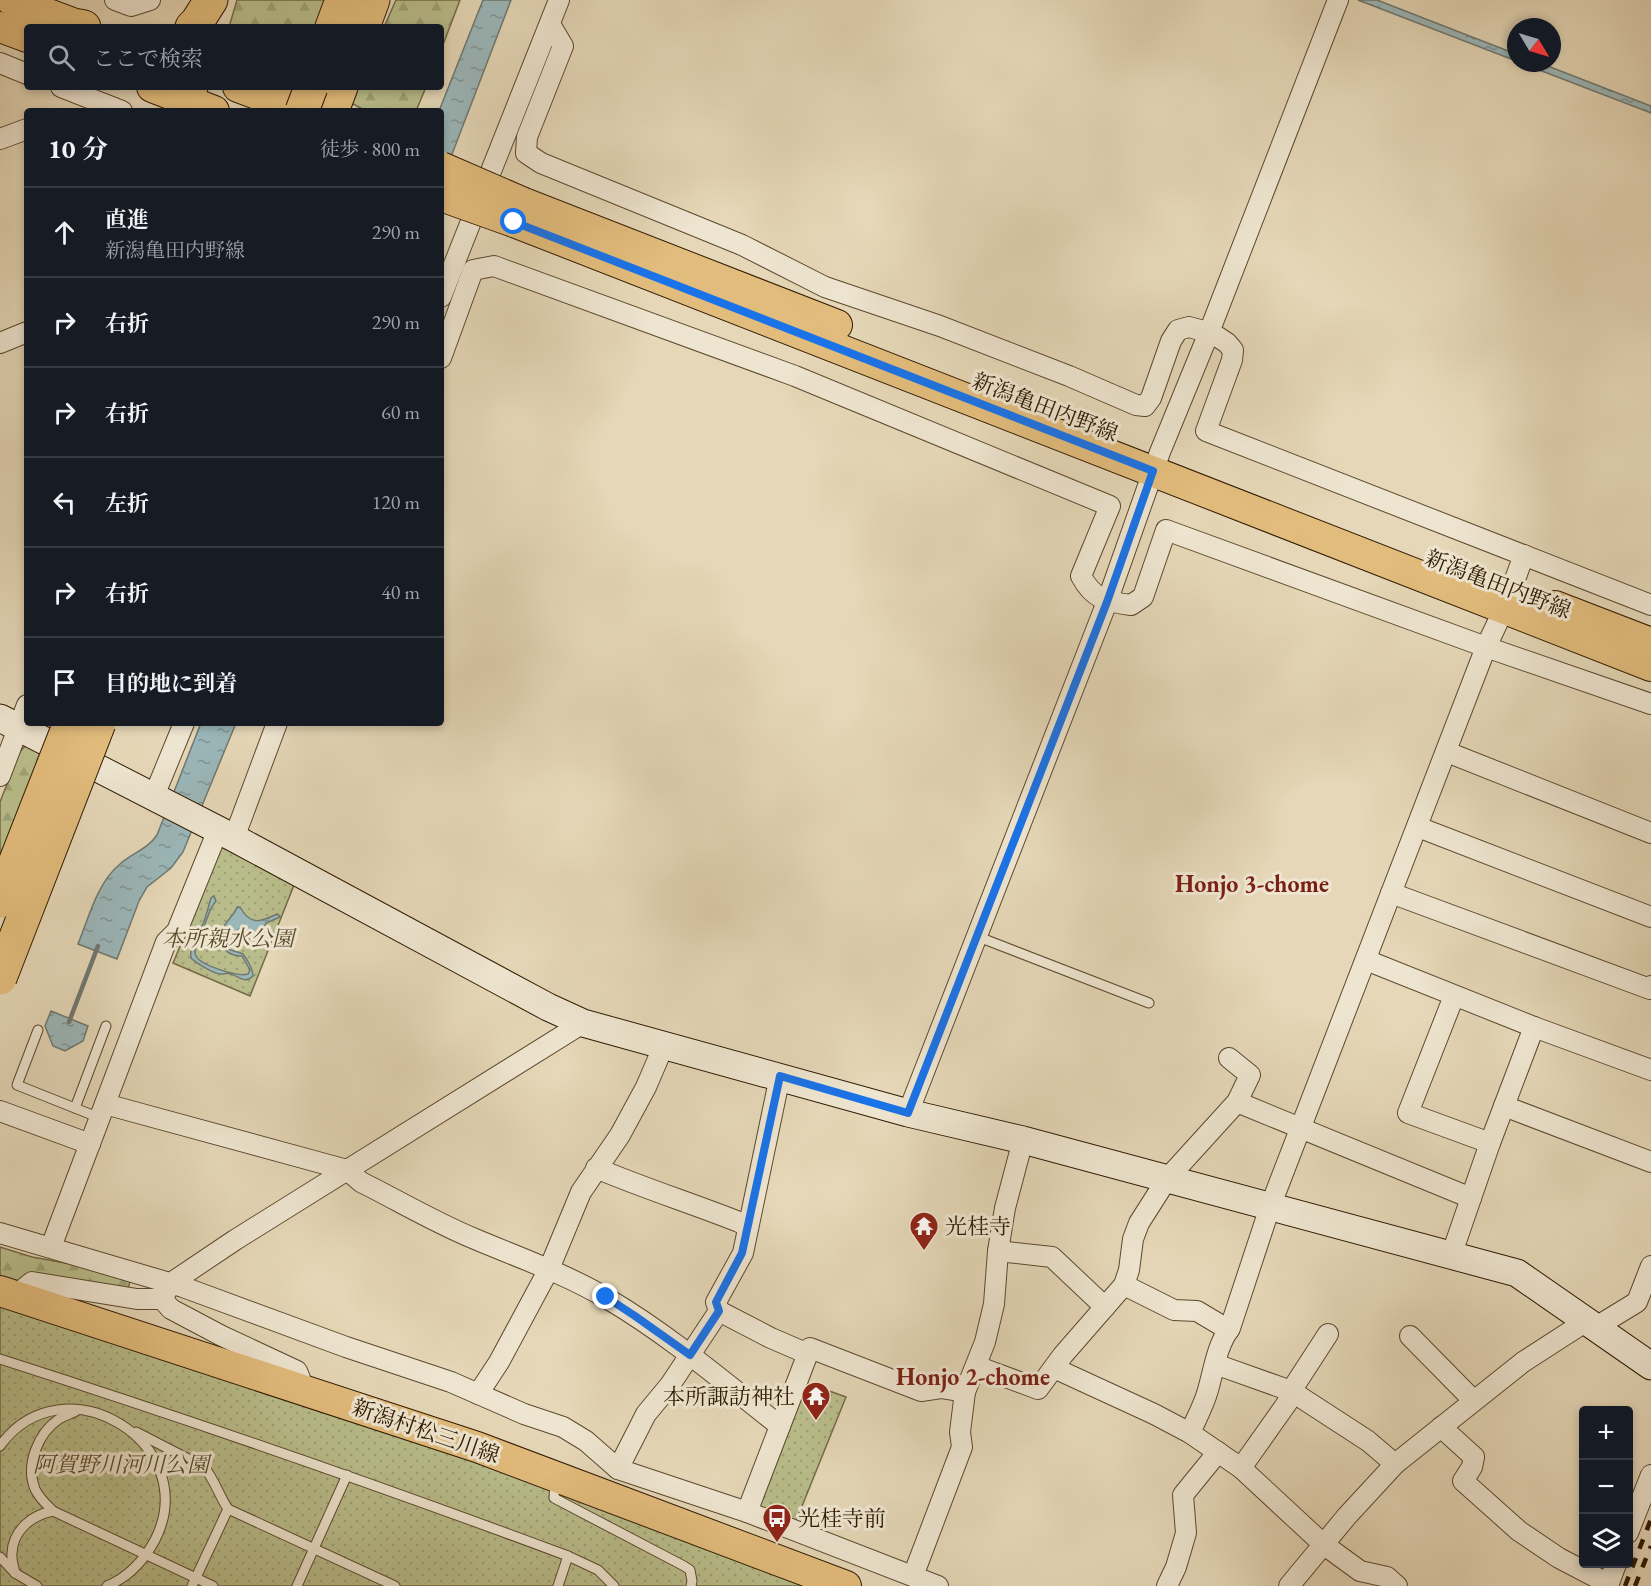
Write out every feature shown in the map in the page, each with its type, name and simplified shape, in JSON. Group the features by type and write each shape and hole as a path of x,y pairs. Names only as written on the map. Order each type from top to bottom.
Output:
{"highway":[{"path":"195,24 211,0"},
{"path":"203,24 211,0"},
{"path":"216,24 225,0"},
{"path":"222,24 225,0"},
{"path":"333,24 342,0"},
{"path":"364,24 373,0"},
{"path":"269,90 306,108"},
{"path":"302,108 310,90"},
{"path":"333,108 340,90"},
{"path":"0,902 69,726"},
{"path":"0,978 98,726"}],"main road":[{"path":"11,0 74,24"},
{"path":"0,27 24,36"},
{"path":"246,90 293,108"},
{"path":"186,91 210,108"},
{"name":"新潟亀田内野線","path":"444,169 519,212 1507,599 1651,666"},
{"name":"新潟亀田内野線","path":"444,197 519,212"},
{"name":"新潟亀田内野線","path":"1507,599 1651,643"},
{"name":"新潟村松三川線","path":"8,1294 477,1447 846,1586"}],"street":[{"path":"115,0 131,6 150,0"},
{"path":"444,289 559,0"},
{"path":"908,1113 1107,602 1157,461 1338,0"},
{"path":"550,24 563,46 527,136 526,153 541,163 742,245 825,287 940,326 1069,376 1136,405 1145,406 1150,398 1171,341 1178,330 1189,327 1218,337 1233,350 1232,360 1206,431 1651,605"},
{"path":"0,63 24,73"},
{"path":"68,90 114,108"},
{"path":"83,108 99,102"},
{"path":"0,139 24,130"},
{"path":"444,350 473,270 494,266 795,376 1110,506 1082,576 1087,587 1107,602 1131,605 1143,597 1166,530 1486,647 1651,704"},
{"path":"0,343 24,333"},
{"path":"1190,1433 1208,1392 1215,1364 1229,1330 1270,1207 1486,647 1524,555"},
{"path":"0,776 15,717"},
{"path":"31,726 154,796 548,1007 583,1023 908,1113 1023,1140 1517,1273 1651,1366"},
{"path":"154,796 183,726"},
{"path":"51,1247 166,942 177,931 226,834 276,726"},
{"path":"1446,752 1651,833"},
{"path":"1418,827 1651,917"},
{"path":"1391,893 1651,988"},
{"path":"1366,960 1534,1027 1651,1070"},
{"path":"1454,996 1408,1113 1490,1143"},
{"path":"8,1294 32,1282 137,1299 167,1291 235,1240 583,1023"},
{"path":"1451,1256 1490,1143 1534,1027"},
{"path":"478,1394 499,1362 549,1269 580,1192 620,1135 646,1086 664,1045"},
{"path":"976,1366 1038,1389 1124,1285 1129,1270 1132,1239 1139,1223 1167,1179 1237,1102 1250,1076 1229,1058"},
{"path":"780,1076 742,1253 716,1302 719,1311 808,1354"},
{"path":"1237,1102 1471,1198"},
{"path":"1504,1106 1651,1162"},
{"path":"0,1111 90,1144"},
{"path":"103,1111 347,1170 362,1182 473,1239 549,1269 606,1297 690,1355 780,1426"},
{"path":"913,1576 962,1447 960,1432 965,1392 985,1342 994,1304 998,1251 1005,1208 1023,1140"},
{"path":"596,1168 748,1227"},
{"path":"0,1233 51,1247 167,1291 451,1382 524,1414 563,1427 586,1441 618,1469 747,1512 938,1586"},
{"path":"998,1251 1052,1257 1105,1307"},
{"path":"1292,1585 1323,1544 1395,1464 1523,1362 1591,1324 1637,1302 1651,1266"},
{"path":"1124,1285 1174,1310 1197,1311 1229,1330"},
{"path":"167,1291 171,1309 297,1371 305,1391"},
{"path":"618,1469 646,1414 670,1385 719,1311"},
{"path":"1241,1468 1287,1403 1291,1391 1328,1334"},
{"path":"1410,1336 1473,1401"},
{"path":"747,1512 810,1348 921,1391 941,1388 965,1392"},
{"path":"1215,1364 1291,1391 1368,1441 1395,1464"},
{"path":"1054,1368 1190,1433 1241,1468 1323,1544 1360,1571 1387,1577 1397,1586"},
{"path":"1441,1427 1474,1457 1472,1467 1463,1481 1519,1531 1559,1558 1608,1585 1614,1568"},
{"path":"1167,1586 1176,1567 1186,1533 1184,1495 1218,1452"},
{"path":"1633,1522 1651,1475"}],"lane":[{"path":"976,936 1149,1003"},
{"path":"75,1108 106,1026"},
{"path":"38,1030 17,1085 75,1108 103,1111"},
{"path":"0,1359 347,1474 568,1556 598,1570 614,1586"},
{"path":"82,1409 59,1419 45,1432 38,1445 31,1462 35,1489 42,1501 53,1511 148,1554 194,1582 213,1586"},
{"path":"0,1446 7,1437 28,1420 54,1411 82,1409 108,1416 204,1467 228,1509 396,1586"},
{"path":"107,1586 131,1572 148,1554 160,1529 165,1502 161,1475 150,1450 132,1430"},
{"path":"297,1586 347,1474"},
{"path":"555,1476 554,1498 684,1566 690,1570 691,1586"},
{"path":"194,1582 228,1509"},
{"path":"15,1573 12,1553 16,1535 30,1519 53,1511"},
{"path":"558,1586 568,1556"},
{"path":"0,1557 15,1573 38,1586"}],"green space":[{"path":"237,0 326,0 318,24 230,24"},
{"path":"396,0 460,0 444,42 444,24 385,24"},
{"path":"357,90 425,90 417,108 360,108 351,103"},
{"path":"30,745 42,752 0,863 0,802 19,753 24,747"},
{"name":"本所親水公園","path":"223,844 296,880 250,996 173,963"},
{"path":"0,1247 32,1257 132,1275 126,1295 32,1276 8,1284 0,1282"},
{"name":"阿賀野川河川公園","path":"0,1298 137,1342 829,1586 0,1586"},
{"path":"807,1383 846,1397 794,1526 756,1511"}],"water":[{"path":"483,0 511,0 444,175 444,108 440,108"},
{"path":"1358,0 1377,0 1507,51 1507,58"},
{"path":"1561,71 1651,106 1651,113 1544,72"},
{"path":"200,726 235,726 183,852 171,868 147,887 139,901 117,959 78,944 94,901 105,881 120,864 149,844 157,835"},
{"path":"214,896 216,901 211,908 195,952 199,960 220,970 248,974 250,970 242,956 228,952 219,940 225,925 237,907 256,921 277,914 280,917 266,923 262,933 243,942 239,940 233,944 229,938 225,937 222,941 228,949 243,954 251,967 253,976 247,979 229,973 214,972 191,958 193,946 211,898"},
{"path":"51,1011 88,1026 83,1041 65,1051 53,1046 45,1026"}],"waterway":[{"path":"69,1022 98,946"}],"railway":[{"path":"1625,1586 1651,1519"},
{"path":"1635,1586 1651,1546"}],"place":[{"name":"光桂寺","path":"924,1252"},
{"name":"本所諏訪神社","path":"816,1422"},
{"name":"光桂寺前","path":"777,1544"}],"district":[{"name":"Honjo 3-chome","path":"1252,883"},
{"name":"Honjo 2-chome","path":"973,1376"}],"route":[{"path":"514,222 1153,471 1107,602 908,1113 780,1076 742,1253 716,1302 719,1311 690,1355 606,1297"}]}
